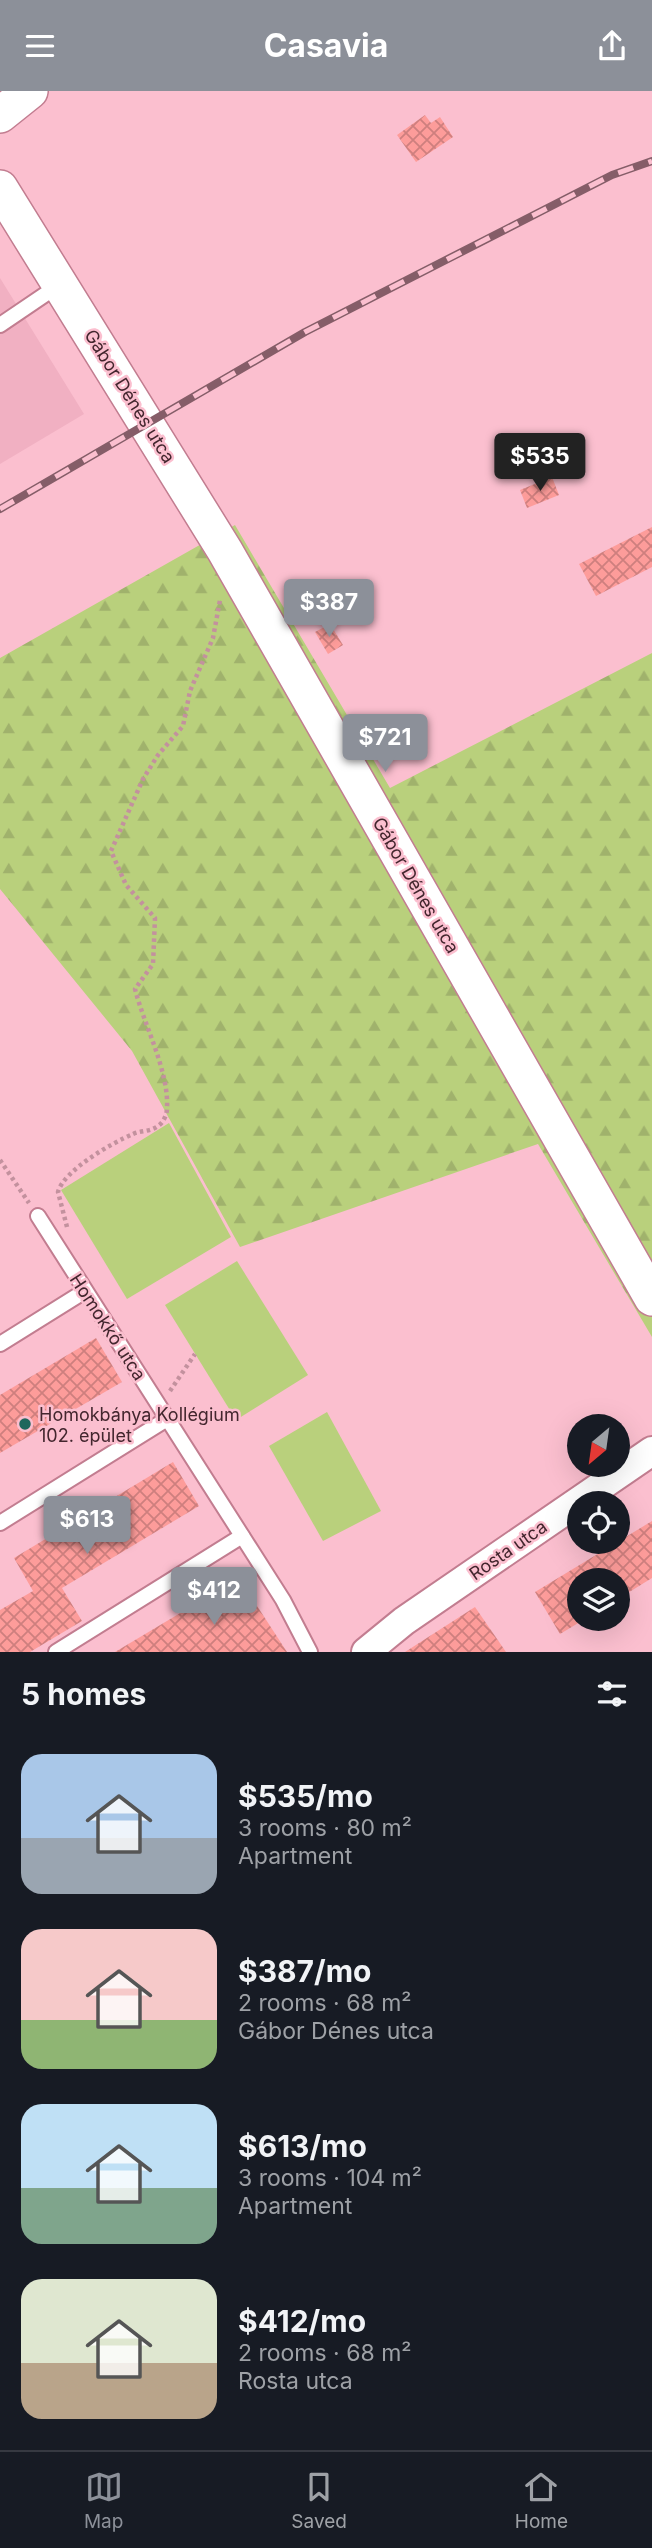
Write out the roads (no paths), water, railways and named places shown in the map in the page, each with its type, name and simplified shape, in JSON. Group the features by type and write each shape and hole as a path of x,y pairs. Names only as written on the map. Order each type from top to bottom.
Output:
{"street":[{"path":"0,115 30,91"},
{"name":"Gábor Dénes utca","path":"0,188 225,551 652,1298"},
{"name":"Rosta utca","path":"366,1652 404,1621 652,1451"}],"lane":[{"path":"0,325 61,284"},
{"name":"Homokkő utca","path":"38,1216 242,1536 310,1652"},
{"path":"0,1344 85,1291"},
{"path":"0,1523 163,1413"},
{"path":"56,1652 242,1536"}],"railway":[{"path":"0,509 305,332 612,175 652,161"}],"place":[{"name":"Homokbánya Kollégium 102. épület","path":"25,1424"}]}
